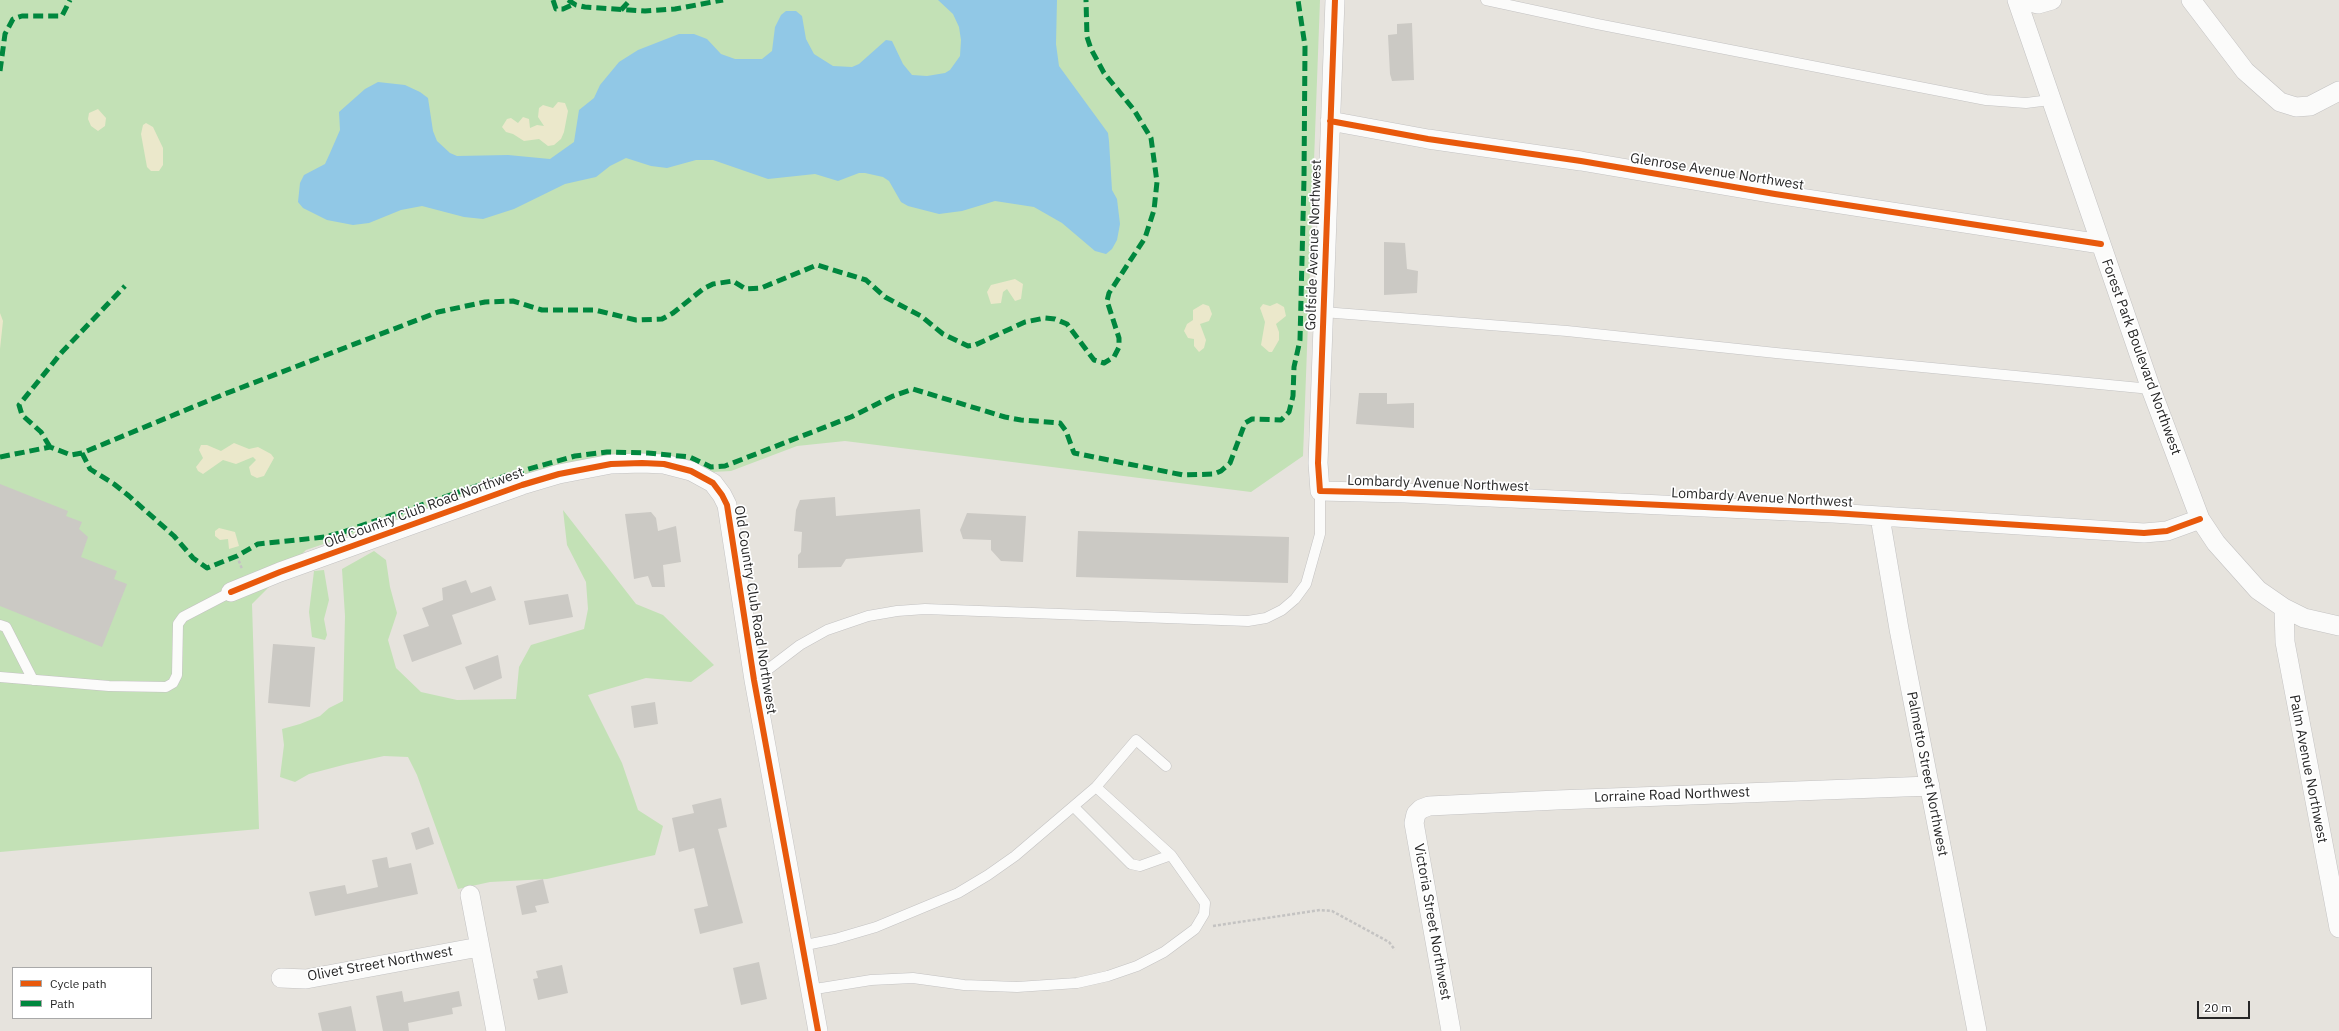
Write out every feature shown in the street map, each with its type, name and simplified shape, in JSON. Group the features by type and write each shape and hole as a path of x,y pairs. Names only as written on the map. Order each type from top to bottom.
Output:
{"street":[{"name":"Golfside Avenue Northwest","path":"1320,491 1318,462 1335,0"},
{"name":"Forest Park Boulevard Northwest","path":"2017,0 2050,100 2151,389 2200,519 2231,562 2258,590 2284,608 2304,618 2339,626"},
{"path":"2022,0 2038,4 2052,0"},
{"path":"2191,0 2245,71 2280,102 2296,107 2310,106 2339,91"},
{"name":"Glenrose Avenue Northwest","path":"1330,121 1428,139 1581,161 1775,194 2101,244"},
{"name":"Old Country Club Road Northwest","path":"231,592 280,572 522,485 560,474 611,464 664,464 701,474 713,483 722,494 727,505 754,680 809,990 818,1031"},
{"name":"Lombardy Avenue Northwest","path":"1320,491 1421,494 1880,517 2144,533 2167,531 2200,519"},
{"name":"Palmetto Street Northwest","path":"1880,517 1899,629 1977,1031"},
{"name":"Palm Avenue Northwest","path":"2284,608 2285,642 2339,928"},
{"name":"Lorraine Road Northwest","path":"1416,814 1421,808 1429,806 1930,786"},
{"name":"Victoria Street Northwest","path":"1416,814 1414,823 1451,1031"},
{"path":"470,895 496,1031"},
{"name":"Olivet Street Northwest","path":"282,978 306,979 479,946"}],"lane":[{"path":"1486,0 1812,67 1986,100 2026,103 2050,100"},
{"path":"1323,312 1567,331 1776,353 2151,389"},
{"path":"754,680 800,645 827,630 868,616 897,611 925,609 1248,621 1266,618 1286,606 1306,584 1320,534 1320,491"},
{"path":"0,677 109,686 166,687 173,683 177,675 178,624 182,617 231,592"},
{"path":"0,624 6,627 33,680"},
{"path":"801,946 835,939 876,927 958,893 988,875 1015,856 1096,787 1136,740 1166,766"},
{"path":"809,990 871,980 913,978 964,985 1017,987 1077,982 1108,976 1137,966 1164,952 1195,929 1204,914 1205,903 1171,855 1096,787"},
{"path":"1074,807 1131,864 1140,866 1171,855"}],"path":[{"path":"1195,929 1320,910 1332,911 1389,942 1396,950"}],"green space":[{"path":"0,0 1320,0 1303,456 1251,492 845,441 797,446 731,471 712,472 685,462 525,475 306,550 252,604 259,829 0,852"},
{"path":"563,510 636,604 663,615 714,665 691,682 646,678 588,695 622,763 638,810 663,826 655,855 547,879 490,882 458,889 417,775 408,757 384,756 347,764 309,774 295,782 280,777 284,745 282,729 320,716 329,708 343,701 345,616 342,569 374,551 386,560 390,587 397,613 388,640 396,668 421,692 457,700 516,699 519,667 531,645 584,629 588,609 586,582 567,545"},
{"path":"324,570 329,600 324,619 327,635 325,640 312,637 309,612 314,571"}],"sand":[{"path":"558,102 565,103 568,111 564,132 561,139 554,145 548,146 539,139 524,141 513,134 506,132 502,127 507,119 511,118 518,123 523,117 529,119 530,128 537,125 544,126 538,117 539,108 543,105 553,108"},
{"path":"98,109 106,118 105,126 98,131 91,126 88,119 89,113"},
{"path":"146,123 153,127 163,148 163,165 159,171 151,171 147,167 141,134 143,125"},
{"path":"1015,279 1023,284 1021,299 1015,301 1007,289 1003,292 1001,303 991,304 987,292 991,285"},
{"path":"1277,303 1284,307 1286,316 1276,324 1279,332 1279,340 1272,352 1269,352 1261,345 1265,322 1260,308 1263,304 1270,306"},
{"path":"1203,304 1209,306 1212,314 1209,321 1200,324 1206,340 1204,348 1199,352 1194,346 1194,339 1188,338 1184,331 1187,324 1193,320 1193,310"},
{"path":"0,313 3,321 0,349"},
{"path":"234,443 249,449 258,447 271,454 274,458 264,476 257,478 251,475 249,467 256,460 253,457 236,464 223,460 203,474 198,471 196,467 203,458 199,450 201,445 207,445 221,451"},
{"path":"219,528 235,532 239,546 229,549 228,539 220,540 215,536 215,531"}],"water":[{"path":"938,0 1057,0 1056,44 1059,66 1108,133 1112,190 1117,199 1120,224 1117,240 1112,249 1106,254 1095,251 1062,223 1034,207 995,201 962,211 939,214 908,206 901,202 889,181 883,177 859,173 838,181 815,174 768,179 713,160 696,160 667,168 651,166 626,158 610,166 596,177 565,184 514,209 483,219 464,217 422,206 401,210 369,223 353,225 327,220 303,208 298,202 300,183 304,175 325,164 340,130 339,112 365,89 378,82 405,85 420,92 428,98 433,131 437,141 450,153 457,156 508,155 550,159 574,142 579,110 594,98 600,85 619,62 638,50 679,34 694,34 707,39 721,54 735,59 762,59 772,51 775,27 781,15 786,11 796,11 802,16 806,39 814,54 833,66 852,67 859,64 886,40 892,41 903,64 912,75 927,76 945,73 950,70 960,56 961,40 959,27 953,14"}],"building":[{"path":"1412,23 1414,80 1392,81 1390,74 1388,35 1397,34 1397,24"},
{"path":"1384,242 1405,243 1407,269 1418,271 1417,293 1384,295"},
{"path":"1359,393 1387,393 1387,404 1414,403 1414,428 1356,424"},
{"path":"0,484 68,511 66,516 82,522 79,529 88,537 81,557 117,571 114,579 127,584 102,647 0,606"},
{"path":"835,497 836,516 920,509 923,552 846,559 841,567 798,568 798,555 801,552 802,532 794,531 796,510 800,500"},
{"path":"651,512 656,518 658,531 676,526 681,562 663,565 665,587 652,587 648,576 634,579 625,514"},
{"path":"967,513 1026,516 1023,562 1001,561 991,550 991,540 963,539 960,530"},
{"path":"1078,531 1289,537 1288,583 1076,577"},
{"path":"466,580 471,593 491,586 496,600 452,615 462,644 412,662 403,635 429,626 422,608 443,600 442,588"},
{"path":"568,594 573,617 529,625 524,601"},
{"path":"273,644 315,647 310,707 268,703"},
{"path":"498,655 502,678 474,690 465,667"},
{"path":"655,702 658,724 634,728 631,706"},
{"path":"721,798 727,827 718,829 743,923 700,934 694,909 708,906 694,848 679,852 672,818 694,813 692,805"},
{"path":"429,827 434,844 416,850 411,833"},
{"path":"387,857 389,868 411,863 418,894 315,916 309,892 345,885 347,894 378,887 372,860"},
{"path":"543,879 549,903 535,906 537,912 522,915 516,886"},
{"path":"759,962 767,999 741,1005 733,968"},
{"path":"562,965 568,993 538,1000 533,979 538,978 536,971"},
{"path":"402,991 404,1002 459,991 462,1006 452,1008 453,1014 408,1023 409,1031 383,1031 376,996"},
{"path":"351,1006 356,1031 322,1031 318,1013"}],"marked path":[{"path":"0,71 5,34 13,19 22,16 62,16 70,0"},
{"path":"553,0 556,9 563,9 574,4"},
{"path":"568,0 576,5 585,7 645,11 675,9 723,0"},
{"path":"621,10 630,0"},
{"path":"0,457 50,447 71,455 82,453 222,395 438,312 485,302 513,301 542,310 595,310 636,320 662,319 673,313 703,289 713,284 733,281 746,289 761,288 817,265 866,280 885,297 921,316 943,334 968,346 975,345 1025,322 1045,318 1055,319 1067,324 1094,360 1104,363 1114,357 1119,347 1119,338 1107,301 1109,293 1145,238 1154,210 1157,182 1151,138 1134,110 1104,73 1091,49 1087,37 1086,0"},
{"path":"82,453 90,469 114,484 129,496 174,536 193,558 207,568 237,556 258,544 325,537 511,474 575,456 607,452 648,453 690,457 711,467 725,466 851,417 893,396 913,389 1005,417 1021,420 1060,423 1066,431 1074,453 1183,475 1214,474 1221,471 1230,463 1245,423 1252,419 1281,420 1289,412 1293,396 1294,367 1300,340 1304,179 1305,46 1298,0"},
{"path":"50,447 41,432 22,415 19,405 62,352 125,286"}],"cycle path":[{"path":"1335,0 1318,463 1320,491 1405,493 1833,513 2144,533 2167,531 2200,519"},
{"path":"1330,121 1428,139 1581,161 1775,194 2101,244"},
{"path":"231,592 280,572 522,485 559,474 611,464 664,464 691,471 713,483 727,505 754,680 818,1031"}]}
